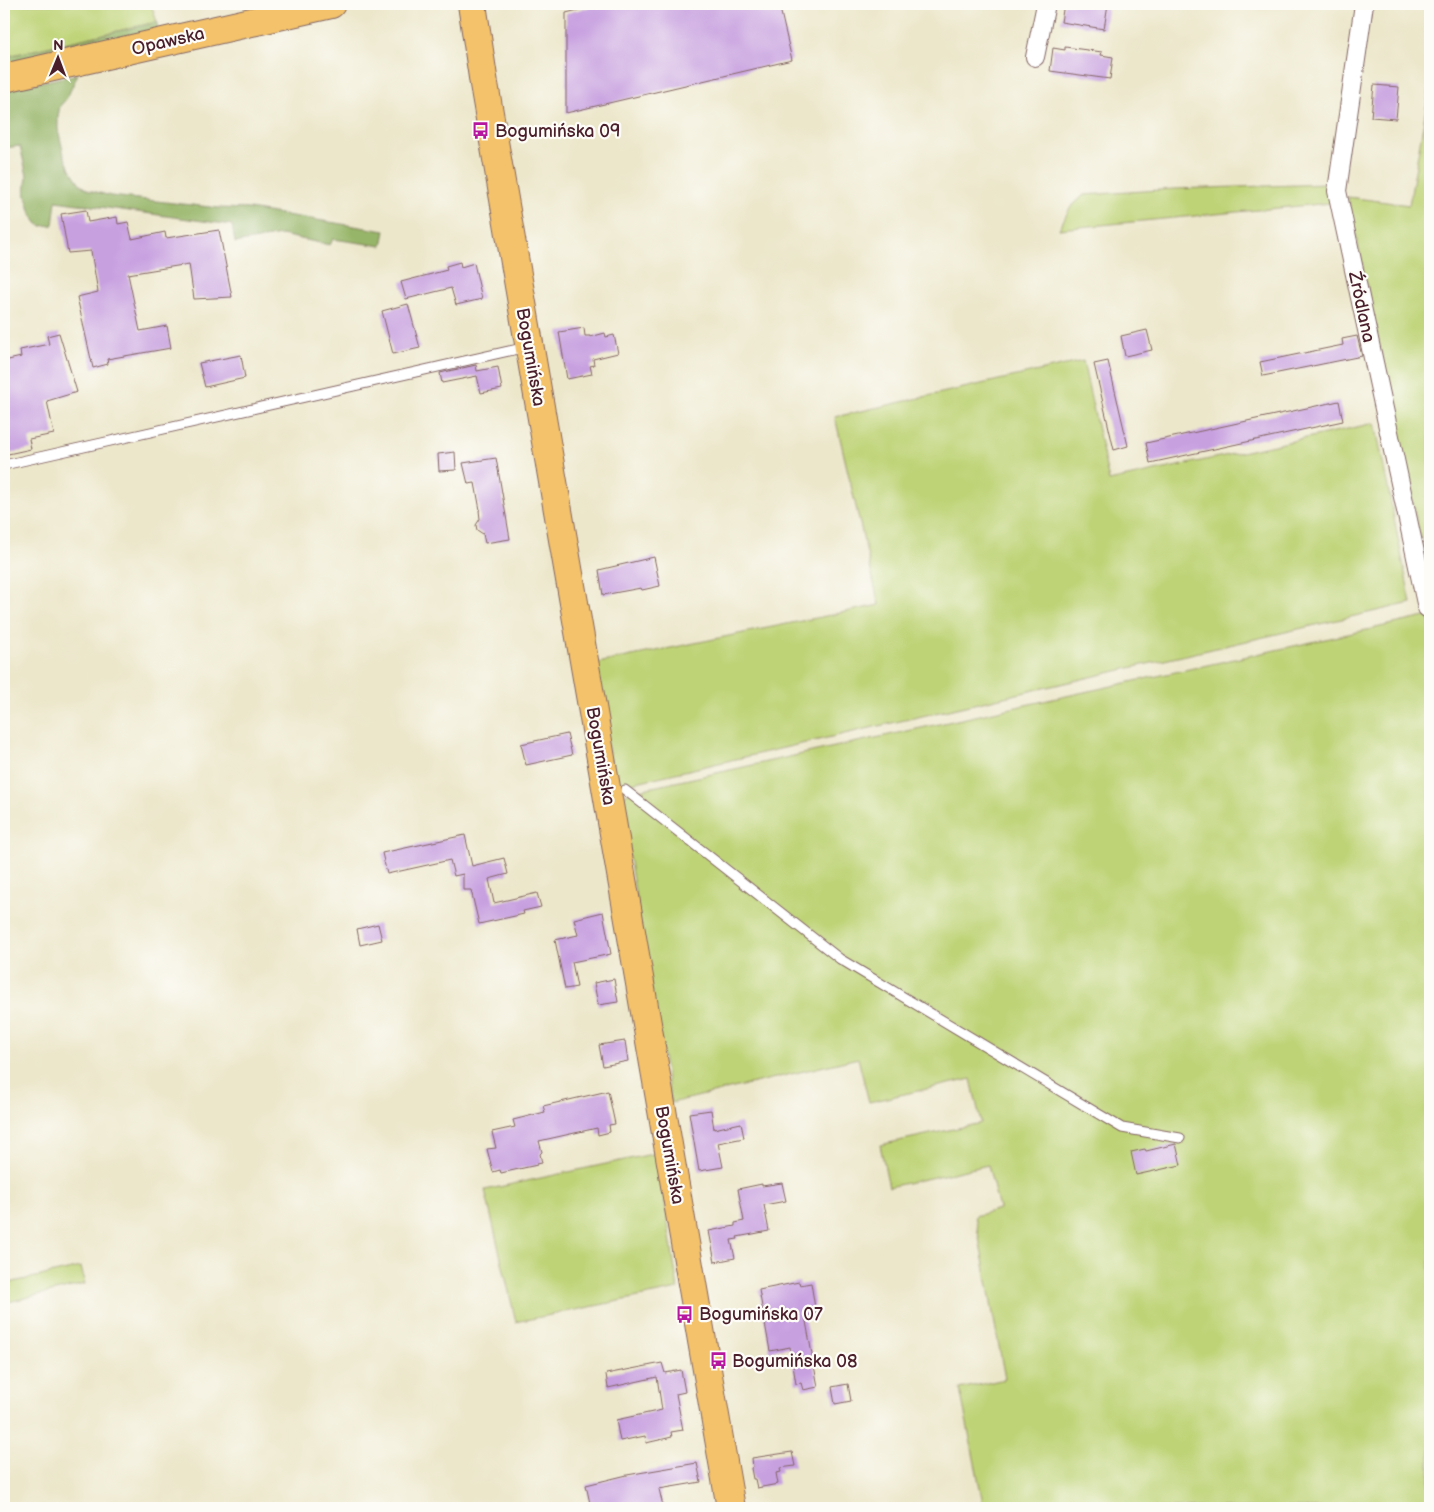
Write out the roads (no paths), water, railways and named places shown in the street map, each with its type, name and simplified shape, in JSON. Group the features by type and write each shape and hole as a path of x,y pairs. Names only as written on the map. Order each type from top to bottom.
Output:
{"main road":[{"name":"Opawska","path":"4,78 331,4"},
{"name":"Bogumińska","path":"472,4 484,84 731,1508"}],"street":[{"path":"1035,57 1046,4"},
{"name":"Źródlana","path":"1364,4 1338,191 1427,608"}],"lane":[{"path":"4,465 530,346"},
{"path":"625,790 840,959 1122,1128 1180,1138"}],"place":[{"name":"Bogumińska 09","path":"481,131"},
{"name":"Bogumińska 07","path":"685,1314"},
{"name":"Bogumińska 08","path":"718,1361"}]}
